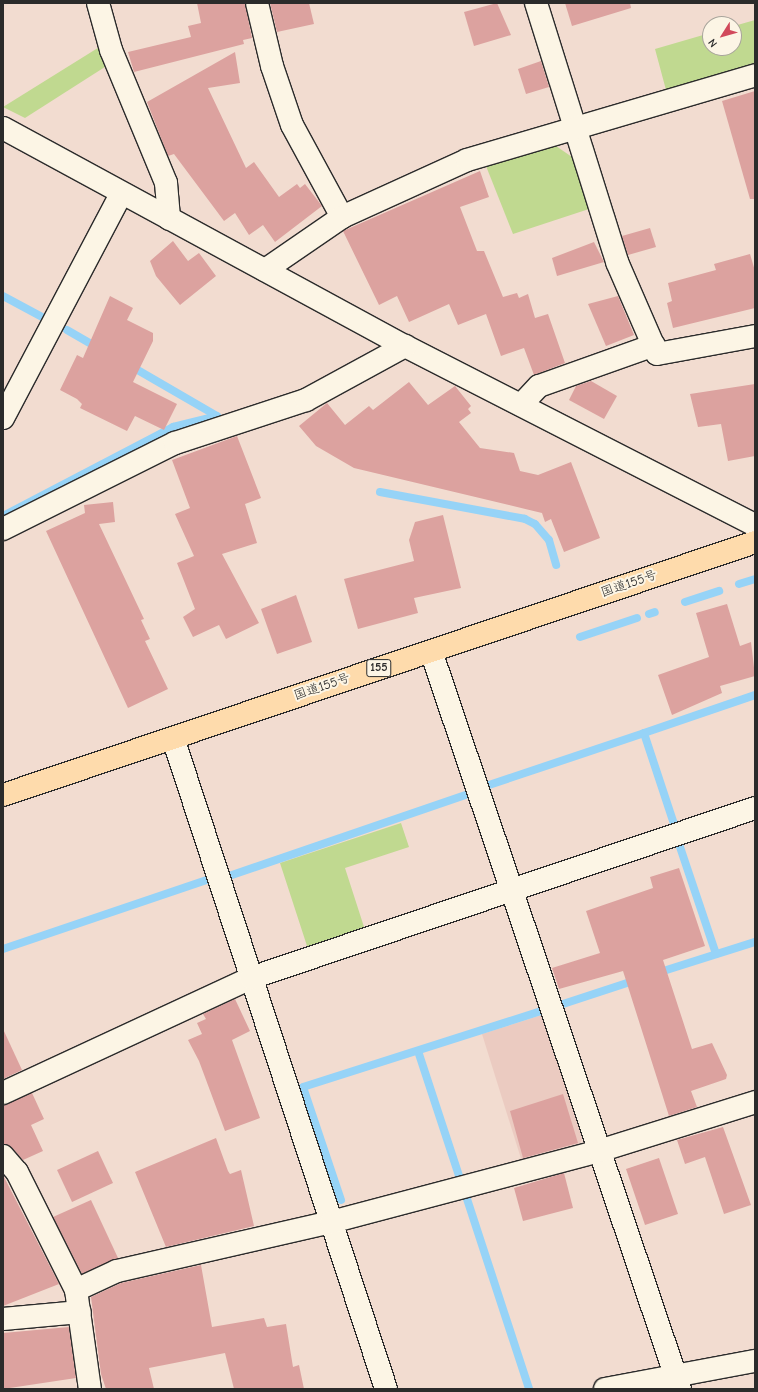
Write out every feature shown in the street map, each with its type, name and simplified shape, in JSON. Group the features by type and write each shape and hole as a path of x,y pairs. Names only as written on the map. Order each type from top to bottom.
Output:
{"highway":[{"name":"国道155号","path":"3,795 755,542"}],"street":[{"path":"98,3 111,50 166,183 169,219"},
{"path":"257,3 270,60 292,125 342,217"},
{"path":"536,3 617,262 658,354 755,336"},
{"path":"265,270 342,217 467,160 576,130 755,75"},
{"path":"3,128 121,194 405,346 755,525"},
{"path":"3,418 121,194"},
{"path":"521,405 539,386 654,345"},
{"path":"3,529 175,443 306,400 405,346"},
{"path":"431,651 678,1383"},
{"path":"173,738 386,1389"},
{"path":"3,1093 251,978 755,808"},
{"path":"76,1290 117,1271 331,1222 599,1151 755,1102"},
{"path":"3,1156 17,1172 76,1290 90,1389"},
{"path":"3,1319 80,1312"},
{"path":"605,1389 678,1383 755,1361"}],"shaded area":[{"path":"542,1015 584,1136 575,1152 523,1165 482,1034"}],"green space":[{"path":"755,20 755,65 666,90 655,49 702,35 702,56 742,56 742,24"},
{"path":"101,46 108,65 25,118 3,107"},
{"path":"556,146 572,157 589,209 513,234 486,166"},
{"path":"401,823 409,847 345,868 365,930 308,949 280,863"}],"building":[{"path":"197,3 245,3 252,38 243,40 244,44 134,72 128,52 191,37 188,26 201,23"},
{"path":"270,3 309,3 314,24 277,32"},
{"path":"497,3 511,35 474,46 464,12"},
{"path":"565,3 630,3 631,8 572,26"},
{"path":"235,52 240,83 208,88 246,168 254,162 279,197 297,184 300,188 305,184 322,206 275,242 263,225 249,235 235,213 224,221 174,154 168,156 147,102"},
{"path":"541,61 549,87 526,94 518,69"},
{"path":"755,91 755,199 750,199 722,101"},
{"path":"480,171 489,197 460,207 477,251 484,251 503,297 517,293 519,298 528,294 535,318 548,314 565,363 534,375 524,348 501,356 486,314 458,325 449,304 409,322 397,296 379,305 343,231"},
{"path":"650,228 656,247 628,255 622,236"},
{"path":"173,241 188,261 199,253 216,276 180,305 156,276 150,261"},
{"path":"594,242 604,262 557,276 552,258"},
{"path":"750,254 755,271 755,308 673,328 667,303 672,301 668,283 716,270 714,264"},
{"path":"110,296 133,308 127,320 153,333 153,341 133,382 177,404 164,430 135,416 127,431 80,408 82,404 77,399 60,390 77,355 83,358"},
{"path":"618,296 634,335 606,346 588,304"},
{"path":"591,381 617,396 604,419 569,400 576,386"},
{"path":"409,382 428,405 455,386 471,406 468,409 471,413 459,422 480,448 514,453 520,471 538,475 571,462 600,538 564,552 551,519 545,522 542,513 354,468 316,446 299,426 327,403 345,425 369,406 373,410"},
{"path":"755,384 755,456 728,461 721,424 698,427 690,394"},
{"path":"237,436 261,498 245,504 257,543 222,554 259,623 226,639 219,625 193,637 183,617 195,609 177,563 194,556 175,514 190,508 172,460"},
{"path":"113,502 115,522 99,524 144,619 141,620 150,639 145,641 168,689 128,708 46,531 85,513 84,505"},
{"path":"443,515 461,588 414,598 418,613 358,629 344,579 414,561 409,540 415,522"},
{"path":"296,595 312,642 277,654 261,609"},
{"path":"727,604 740,646 751,642 755,676 720,686 722,693 672,715 658,675 709,657 696,613"},
{"path":"679,868 705,946 663,960 692,1049 712,1043 727,1075 726,1079 691,1091 697,1107 669,1116 623,971 559,989 552,968 600,953 586,911 653,888 650,877"},
{"path":"235,999 250,1031 232,1040 260,1118 225,1131 199,1061 188,1040 202,1034 197,1023 206,1019 203,1014"},
{"path":"3,1029 22,1070 3,1079"},
{"path":"32,1093 44,1119 31,1125 43,1151 23,1160 12,1148 3,1144 3,1105"},
{"path":"563,1094 578,1143 523,1158 510,1111"},
{"path":"723,1127 751,1205 724,1214 705,1157 685,1164 677,1140"},
{"path":"216,1138 230,1174 241,1170 254,1226 166,1247 135,1172"},
{"path":"98,1151 113,1183 72,1202 57,1170"},
{"path":"659,1158 678,1214 645,1225 626,1169"},
{"path":"564,1173 573,1208 523,1221 514,1188"},
{"path":"3,1175 59,1284 3,1306"},
{"path":"91,1200 118,1258 82,1274 53,1217"},
{"path":"201,1265 212,1327 264,1318 267,1327 286,1324 293,1367 299,1365 304,1389 234,1389 225,1353 149,1368 154,1389 106,1389 101,1374 91,1297 121,1283"},
{"path":"69,1327 76,1378 3,1389 3,1333"}],"waterway":[{"path":"3,296 44,318"},
{"path":"67,330 98,348"},
{"path":"129,365 217,416"},
{"path":"3,516 173,427 217,416"},
{"path":"380,492 525,519 535,524 549,540 556,565"},
{"path":"739,584 755,579"},
{"path":"685,602 719,591"},
{"path":"649,614 655,612"},
{"path":"580,637 637,618"},
{"path":"675,827 644,733 755,695"},
{"path":"489,785 644,733"},
{"path":"229,876 468,794"},
{"path":"679,844 716,954"},
{"path":"3,949 207,880"},
{"path":"657,973 755,942"},
{"path":"563,1004 636,980"},
{"path":"341,1200 303,1087 541,1011"},
{"path":"418,1051 460,1179"},
{"path":"467,1199 529,1389"}]}
